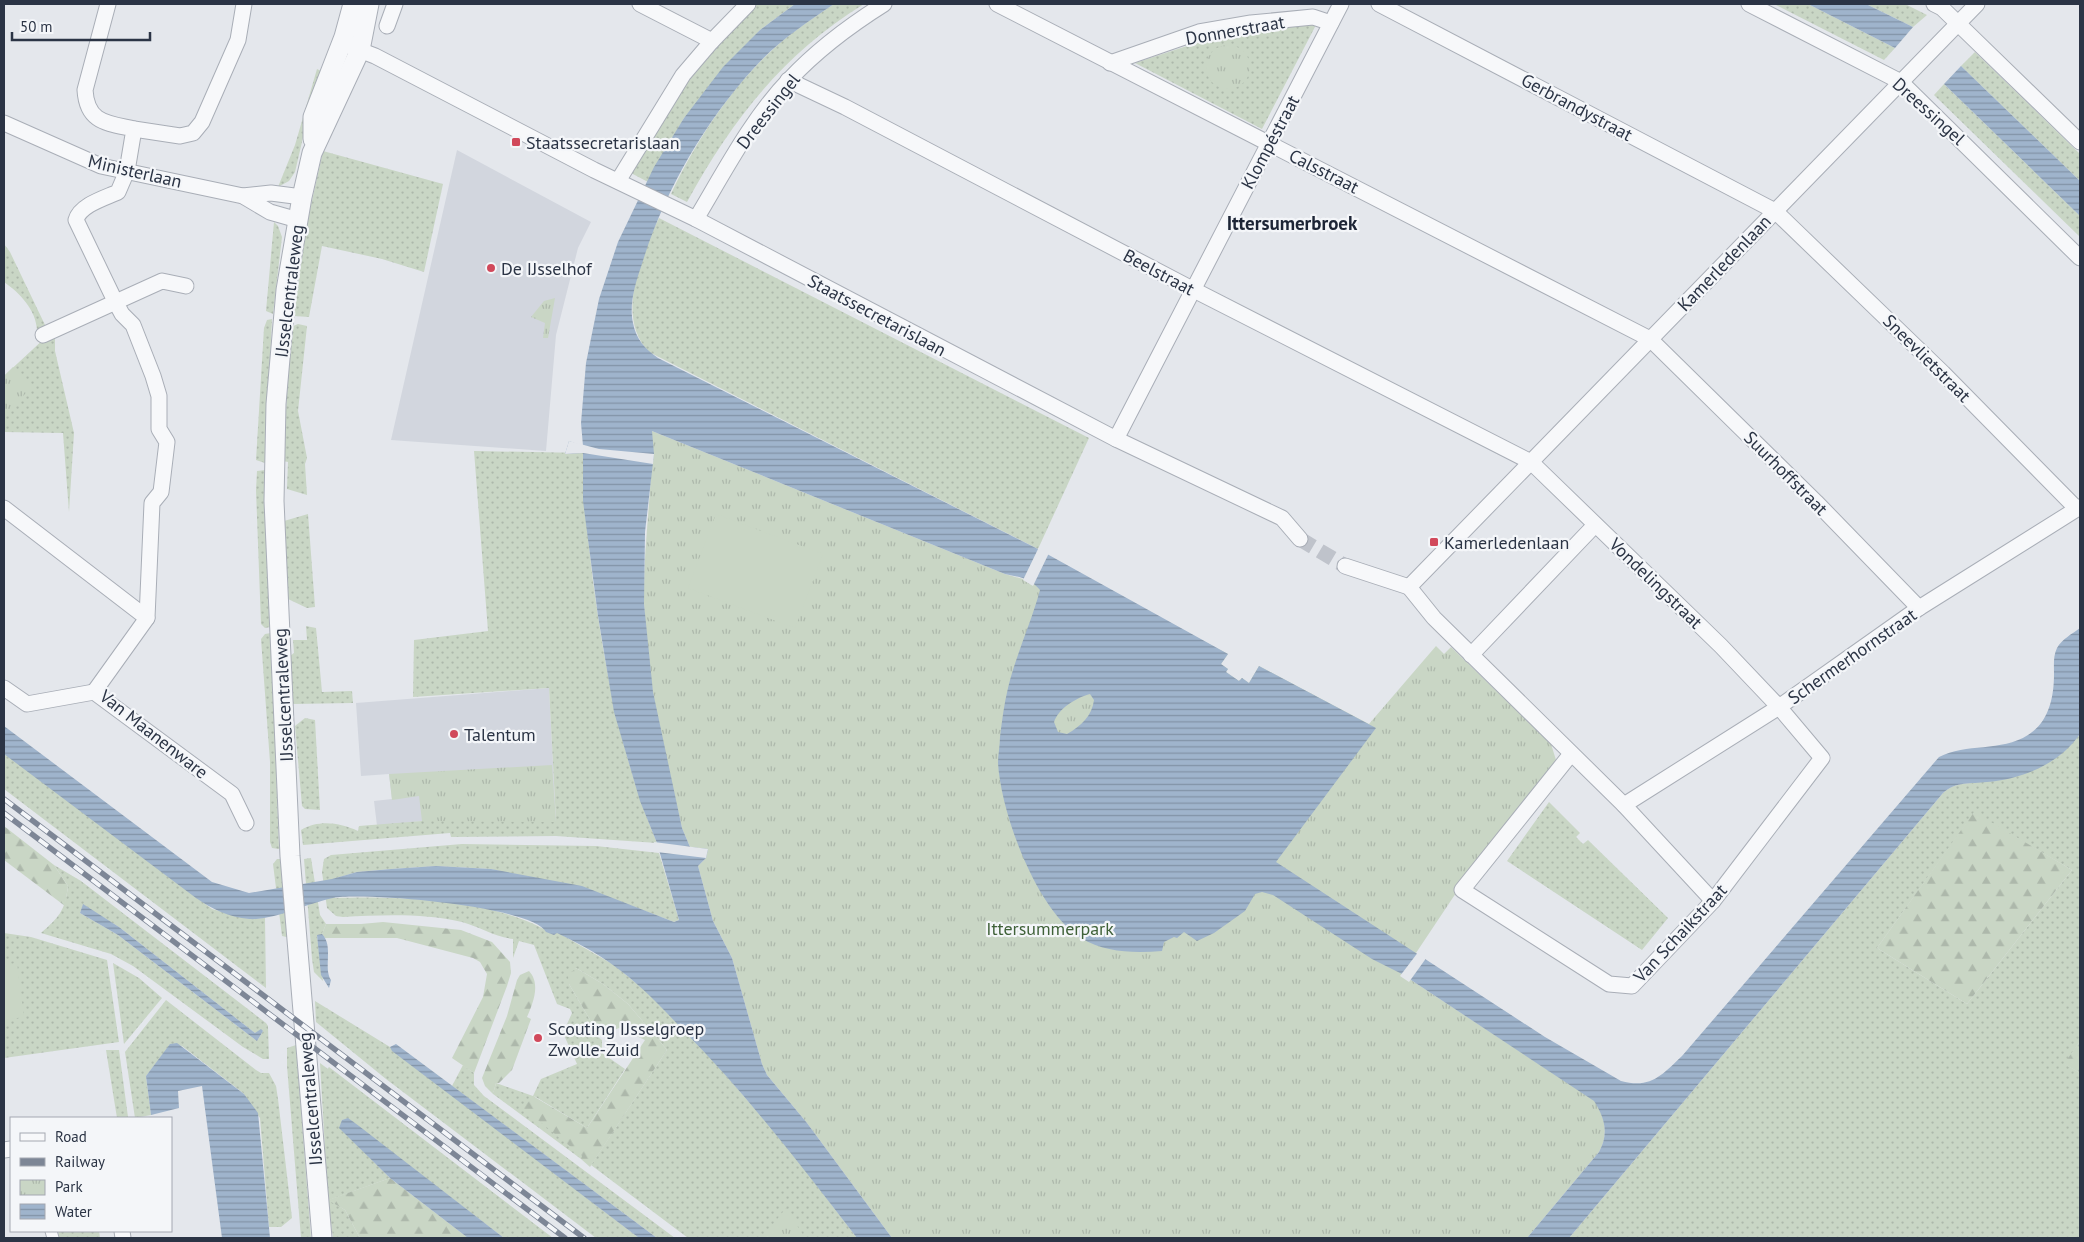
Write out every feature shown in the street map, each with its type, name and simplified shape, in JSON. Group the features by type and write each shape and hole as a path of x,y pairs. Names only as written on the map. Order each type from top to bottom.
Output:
{"street":[{"path":"108,4 85,90 86,103 90,112 103,122 180,136 193,133 202,122 238,40 244,4"},
{"name":"IJsselcentraleweg","path":"322,1238 292,879 278,617 274,467 280,345 286,290 302,197 312,153 314,117 342,43 353,4"},
{"name":"IJsselcentraleweg","path":"312,153 360,50 369,4"},
{"path":"387,26 395,4"},
{"path":"640,4 712,41"},
{"path":"620,182 683,76 712,41 748,4"},
{"name":"Dreessingel","path":"696,219 746,136 788,80 847,27 884,4"},
{"name":"Calsstraat","path":"997,4 1650,339"},
{"name":"Klompéstraat","path":"1116,439 1341,4"},
{"name":"Gerbrandystraat","path":"1379,4 1775,211"},
{"name":"Dreessingel","path":"1749,4 1901,82 2080,258"},
{"path":"1934,4 1942,8 1958,23 2080,142"},
{"name":"Kamerledenlaan","path":"1409,587 1977,4"},
{"name":"Donnerstraat","path":"1110,63 1199,32 1313,17 1331,23"},
{"name":"Staatssecretarislaan","path":"342,43 360,50 668,207 696,219 1116,439 1282,518 1300,539"},
{"name":"Beelstraat","path":"788,80 846,107 1192,289 1531,462"},
{"name":"Ministerlaan","path":"4,123 85,160 127,171 243,196 272,194 302,197"},
{"path":"134,129 127,171 118,192 85,208 76,220 122,314 133,325 159,396 159,429 167,442 161,492 152,503 147,618"},
{"name":"Ministerlaan","path":"243,196 270,212 298,220"},
{"name":"Sneevlietstraat","path":"1775,211 1943,373 2079,508"},
{"path":"43,335 162,281 186,286"},
{"name":"Suurhoffstraat","path":"1650,339 1816,502 1919,608"},
{"name":"Vondelingstraat","path":"1531,462 1681,606 1779,707"},
{"path":"4,508 147,618"},
{"name":"Schermerhornstraat","path":"1624,806 1779,707 1919,608 2079,508"},
{"path":"1471,655 1595,525"},
{"path":"1345,566 1409,587 1434,618 1624,806 1713,901"},
{"name":"Van Maanenware","path":"147,618 94,692 232,794 246,823"},
{"path":"4,688 27,704 94,692"},
{"name":"Van Schaikstraat","path":"1571,754 1462,890 1609,984 1632,986 1713,901 1822,758 1779,707"}],"shaded area":[{"path":"457,150 591,222 578,248 556,335 546,451 391,440"},
{"name":"Talentum","path":"549,688 556,822 422,821 377,826 374,801 392,799 389,774 361,776 356,703"}],"green space":[{"path":"756,4 795,4 760,30 684,118 648,182 629,172 681,88"},
{"path":"834,4 864,4 808,44 762,91 741,116 722,144 687,202 671,194 705,132 748,75 781,42"},
{"path":"1774,4 1808,4 1895,48 1884,60"},
{"path":"1866,4 1905,4 1927,15 1913,27"},
{"path":"1317,23 1262,129 1135,63 1196,43 1249,31"},
{"path":"1232,45 1244,51 1249,58 1249,76 1244,83 1237,88 1224,89 1216,86 1209,79 1206,63 1209,55 1216,48"},
{"path":"1975,52 2080,154 2080,181 1961,66"},
{"path":"317,69 325,73 308,116 295,172 289,181 278,187 295,145"},
{"path":"1944,84 2080,216 2080,237 1934,95"},
{"path":"323,151 443,184 424,272 382,259 322,246 309,317 294,316 305,232"},
{"path":"659,218 1089,438 1038,549 649,352 639,338 634,322 632,304 639,267"},
{"path":"274,222 278,226 282,237 273,314 266,311"},
{"path":"4,244 10,252 46,327 37,330 34,316 26,303 16,291 4,282"},
{"path":"555,298 548,338 543,338 545,323 531,317 544,301"},
{"path":"272,319 265,463 256,460 264,328 267,320"},
{"path":"298,324 307,326 298,411 307,458 305,464 307,495 287,489 288,462 283,461 291,327"},
{"path":"55,333 55,351 74,433 69,512 63,433 4,432 4,376 46,337"},
{"path":"13,367 32,387 6,413 4,411 4,376"},
{"name":"Ittersummerpark","path":"652,431 1005,574 1160,618 1228,654 1221,664 1228,669 1226,672 1239,681 1242,678 1249,683 1259,666 1369,724 1436,646 1444,654 1451,647 1551,744 1556,760 1460,887 1402,974 1595,1101 1605,1126 1604,1139 1599,1152 1527,1238 892,1238 807,1123 767,1075 762,1064 732,958 713,921 698,866 706,858 690,847 682,828 657,716 645,630 644,581"},
{"path":"474,451 583,453 591,565 609,681 634,779 657,843 556,836 451,837 450,833 303,845 301,830 322,823 337,824 358,831 359,826 422,821 556,821 549,688 413,697 414,640 488,631"},
{"path":"265,470 270,627 265,628 261,624 256,490 257,471"},
{"path":"308,514 315,607 307,608 288,599 284,521"},
{"path":"716,514 823,554 795,628 688,588"},
{"path":"306,626 316,628 322,692 352,691 353,703 293,704 290,656 294,653 293,640 307,640"},
{"path":"271,633 279,849 272,848 270,842 270,762 261,639 265,634"},
{"path":"305,718 315,720 320,810 305,809 302,806 295,726"},
{"path":"2080,734 2080,1041 2065,1064 2080,1073 2080,1238 1569,1238 1943,793 1956,785 1971,783 2060,755","holes":["1974,813 2072,870 1967,1004 1877,948"]},
{"path":"4,752 212,909 249,919 265,918 266,988 4,789"},
{"path":"552,765 556,822 422,821 419,796 392,800 389,774"},
{"path":"1549,802 1580,833 1576,837 1583,844 1588,840 1668,918 1642,950 1507,861"},
{"path":"1974,812 2072,870 1967,1004 1877,948"},
{"path":"4,826 54,865 68,886 65,906 4,860"},
{"path":"462,844 596,846 659,853 679,920 674,922 632,906 491,869 436,866 357,872 333,879 335,898 418,899 478,907 532,923 554,935 557,932 614,965 647,992 711,1058 786,1145 857,1238 688,1238 591,1165 667,1050 628,1004 603,984 576,968 569,984 593,1025 590,1031 602,1040 602,1053 625,1069 587,1128 534,1096 583,1157 581,1159 493,1094 496,1083 533,1096 541,1079 577,1064 563,1033 572,1013 570,1009 557,1004 534,945 519,941 513,958 513,939 462,922 418,916 336,916 327,908 322,872 324,859 331,855"},
{"path":"311,858 320,915 326,924 322,934 317,936 323,981 314,972 312,959 304,859"},
{"path":"277,859 280,859 291,938 282,936 273,864"},
{"path":"54,865 81,881 266,1023 268,1026 269,1059 263,1059 243,1047 133,966 111,954 41,933 63,908 68,886","holes":["83,905 119,927 255,1033 263,1031 257,1041 118,935 80,913"]},
{"path":"383,922 461,930 492,942 510,962 511,973 507,986 474,1073 452,1058 483,997 487,974 480,962 473,958 397,938 325,938 322,934 326,924"},
{"path":"4,933 31,937 107,960 119,1042 4,1058"},
{"path":"17,963 24,1017 4,1020 4,965"},
{"path":"113,963 139,978 162,998 124,1044"},
{"path":"576,968 603,984 628,1004 667,1050 590,1167 581,1159 582,1156 523,1108 533,1096 587,1128 645,1040 619,1028 607,1033 593,1025 569,984 568,975"},
{"path":"529,971 535,982 535,994 527,1017 531,1019 512,1070 499,1083 496,1083 493,1094 485,1086 482,1078 507,1016 517,980 520,975"},
{"path":"166,1000 256,1070 261,1073 269,1073 276,1086 292,1218 281,1227 269,1227 260,1118 243,1093 182,1046 171,1044 146,1076 151,1115 135,1117 125,1052"},
{"path":"315,1001 390,1047 639,1238 596,1238 386,1079 316,1022"},
{"path":"2080,1041 2080,1073 2064,1064"},
{"path":"296,1045 311,1238 301,1238 287,1066 287,1048"},
{"path":"106,1050 119,1050 128,1117 117,1117"},
{"path":"320,1063 328,1069 329,1067 553,1238 504,1238 348,1119 342,1120 340,1128 390,1178 329,1200 345,1210 360,1238 333,1238 328,1200"},
{"path":"463,1065 474,1073 474,1085 484,1096 675,1238 657,1238 452,1086"},
{"path":"390,1178 468,1238 360,1238 345,1210 328,1200"},
{"path":"786,1208 805,1238 762,1238"},
{"path":"58,1232 99,1232 100,1238 59,1238"}],"water":[{"path":"795,4 834,4 782,41 754,68 718,112 687,161 661,213 635,287 632,316 634,329 642,343 658,358 1038,549 1228,654 1221,664 1228,669 1226,672 1239,681 1242,678 1249,683 1259,666 1376,728 1276,862 1545,1037 1621,1081 1631,1083 1648,1082 1662,1074 1682,1056 1939,757 1960,750 2006,744 2018,740 2035,730 2049,708 2054,683 2054,658 2057,648 2064,639 2080,628 2080,734 2062,754 2039,768 2000,780 1953,786 1943,793 1569,1238 1527,1238 1599,1152 1605,1132 1601,1114 1594,1101 1402,974 1372,959 1273,895 1262,892 1255,894 1245,911 1214,933 1197,941 1184,932 1177,938 1174,937 1164,942 1162,951 1120,951 1100,947 1081,938 1065,925 1036,884 1024,859 1006,808 998,763 1003,712 1011,676 1040,590 1036,586 1024,579 1005,574 652,431 654,454 645,532 644,604 653,692 682,828 690,847 708,849 706,858 698,866 713,921 732,958 762,1064 767,1075 807,1123 892,1238 857,1238 774,1132 708,1056 659,1005 623,972 578,944 557,933 554,935 546,932 534,923 511,915 481,908 410,899 377,897 333,898 279,915 258,919 242,918 228,914 196,898 4,754 4,726 212,882 249,893 332,879 357,872 436,866 491,869 582,886 674,922 679,920 657,843 640,801 614,712 598,616 583,501 583,453 565,454 569,441 583,446 581,423 586,363 599,299 618,242 654,167 684,118 723,67 760,30","holes":["1090,694 1094,700 1088,716 1077,728 1067,734 1058,732 1054,722 1064,708 1079,698"]},
{"path":"1808,4 1866,4 1913,27 1895,48"},
{"path":"1961,66 2080,181 2080,216 1944,84"},
{"path":"83,904 119,927 255,1033 261,1029 263,1031 257,1041 118,935 80,913"},
{"path":"322,934 326,939 328,951 328,969 331,980 329,988 321,975 317,935"},
{"path":"177,1043 244,1094 258,1113 270,1238 222,1238 202,1086 178,1091 179,1108 151,1115 146,1076 170,1044"},
{"path":"396,1044 657,1238 639,1238 392,1051 390,1047"},
{"path":"348,1118 504,1238 468,1238 390,1178 339,1128 342,1120"}],"pier":[{"path":"569,441 599,449 654,454 653,464 583,453 565,454"},
{"path":"1039,547 1049,553 1033,586 1023,580"},
{"path":"654,842 708,849 706,858 657,852"},
{"path":"1419,951 1427,957 1409,982 1400,976"}],"tunnel":[{"path":"1300,539 1345,566"}],"railway":[{"path":"4,799 584,1238"},
{"path":"4,813 565,1238"}],"place":[{"name":"Staatssecretarislaan","path":"516,142"},
{"name":"De IJsselhof","path":"491,268"},
{"name":"Kamerledenlaan","path":"1434,542"},
{"name":"Talentum","path":"454,734"},
{"name":"Scouting IJsselgroep Zwolle-Zuid","path":"538,1038"}],"district":[{"name":"Ittersumerbroek","path":"1292,223"}]}
